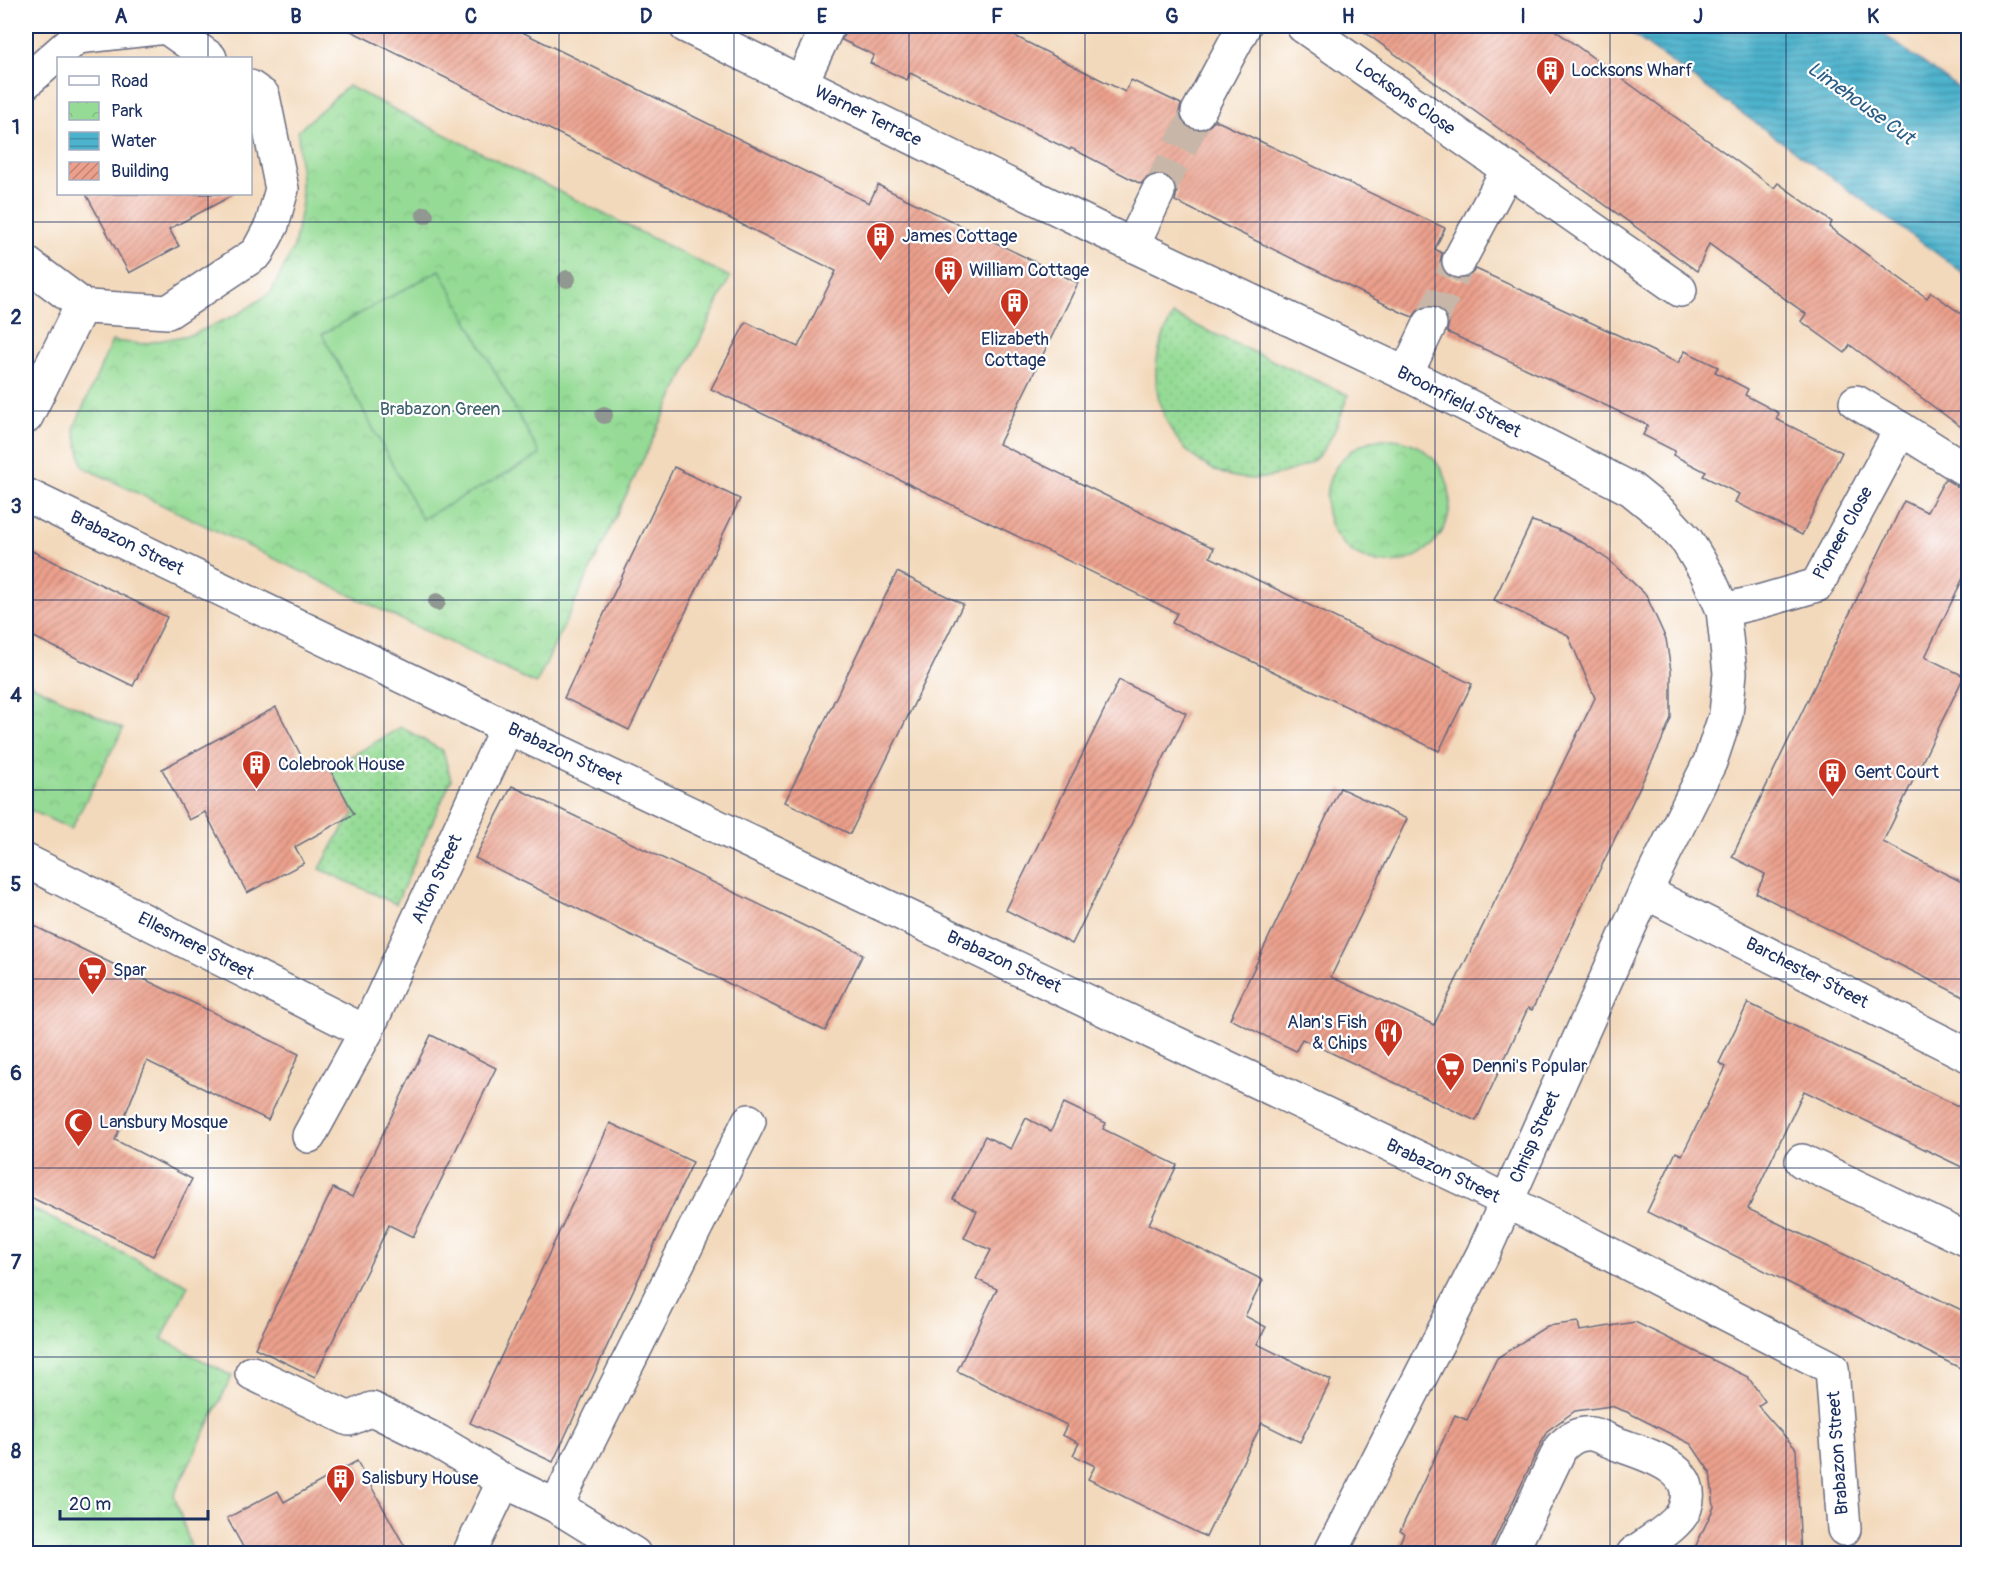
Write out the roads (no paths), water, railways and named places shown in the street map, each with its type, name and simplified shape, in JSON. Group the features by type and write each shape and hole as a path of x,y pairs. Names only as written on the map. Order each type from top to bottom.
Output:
{"street":[{"name":"Warner Terrace","path":"686,26 1051,205"},
{"path":"801,83 828,26"},
{"path":"1197,112 1244,26"},
{"name":"Locksons Close","path":"1303,26 1680,290"},
{"path":"26,82 77,37 166,27 209,57"},
{"path":"26,263 82,305 168,312 258,253 272,225 282,189 263,96 252,88"},
{"path":"1459,261 1508,168"},
{"path":"1133,244 1158,192"},
{"name":"Broomfield Street","path":"1051,205 1406,375 1631,489 1663,515 1687,541 1707,573 1723,610 1730,673 1726,714"},
{"path":"26,417 82,305"},
{"path":"1406,375 1430,324"},
{"path":"1856,402 1968,471"},
{"name":"Pioneer Close","path":"1723,610 1817,585 1901,429"},
{"name":"Brabazon Street","path":"26,495 507,727 1452,1174 1832,1368 1844,1529"},
{"name":"Chrisp Street","path":"1330,1554 1483,1254 1645,891 1710,762 1726,714"},
{"name":"Alton Street","path":"309,1136 366,1032 507,727"},
{"name":"Ellesmere Street","path":"26,861 366,1032"},
{"name":"Barchester Street","path":"1645,891 1968,1055"},
{"path":"556,1506 749,1121"},
{"path":"1802,1161 1968,1240"},
{"path":"252,1373 349,1419 372,1409 437,1441 504,1481 556,1506 634,1554"},
{"path":"1510,1554 1561,1447 1573,1437 1587,1433 1659,1460 1673,1468 1683,1480 1686,1494 1685,1509 1675,1523 1633,1554"},
{"path":"469,1554 504,1481"}],"water":[{"name":"Limehouse Cut","path":"1621,26 1872,26 1968,95 1968,276"}],"tunnel":[{"path":"1158,192 1198,112"},
{"path":"1430,324 1459,261"}],"place":[{"name":"Locksons Wharf","path":"1550,96"},
{"name":"James Cottage","path":"881,262"},
{"name":"William Cottage","path":"948,296"},
{"name":"Elizabeth Cottage","path":"1015,328"},
{"name":"Colebrook House","path":"257,790"},
{"name":"Gent Court","path":"1833,798"},
{"name":"Spar","path":"92,996"},
{"name":"Alan's Fish & Chips","path":"1388,1058"},
{"name":"Denni's Popular","path":"1451,1092"},
{"name":"Lansbury Mosque","path":"78,1148"},
{"name":"Salisbury House","path":"340,1504"}],"park label":[{"name":"Brabazon Green","path":"440,409"}]}
